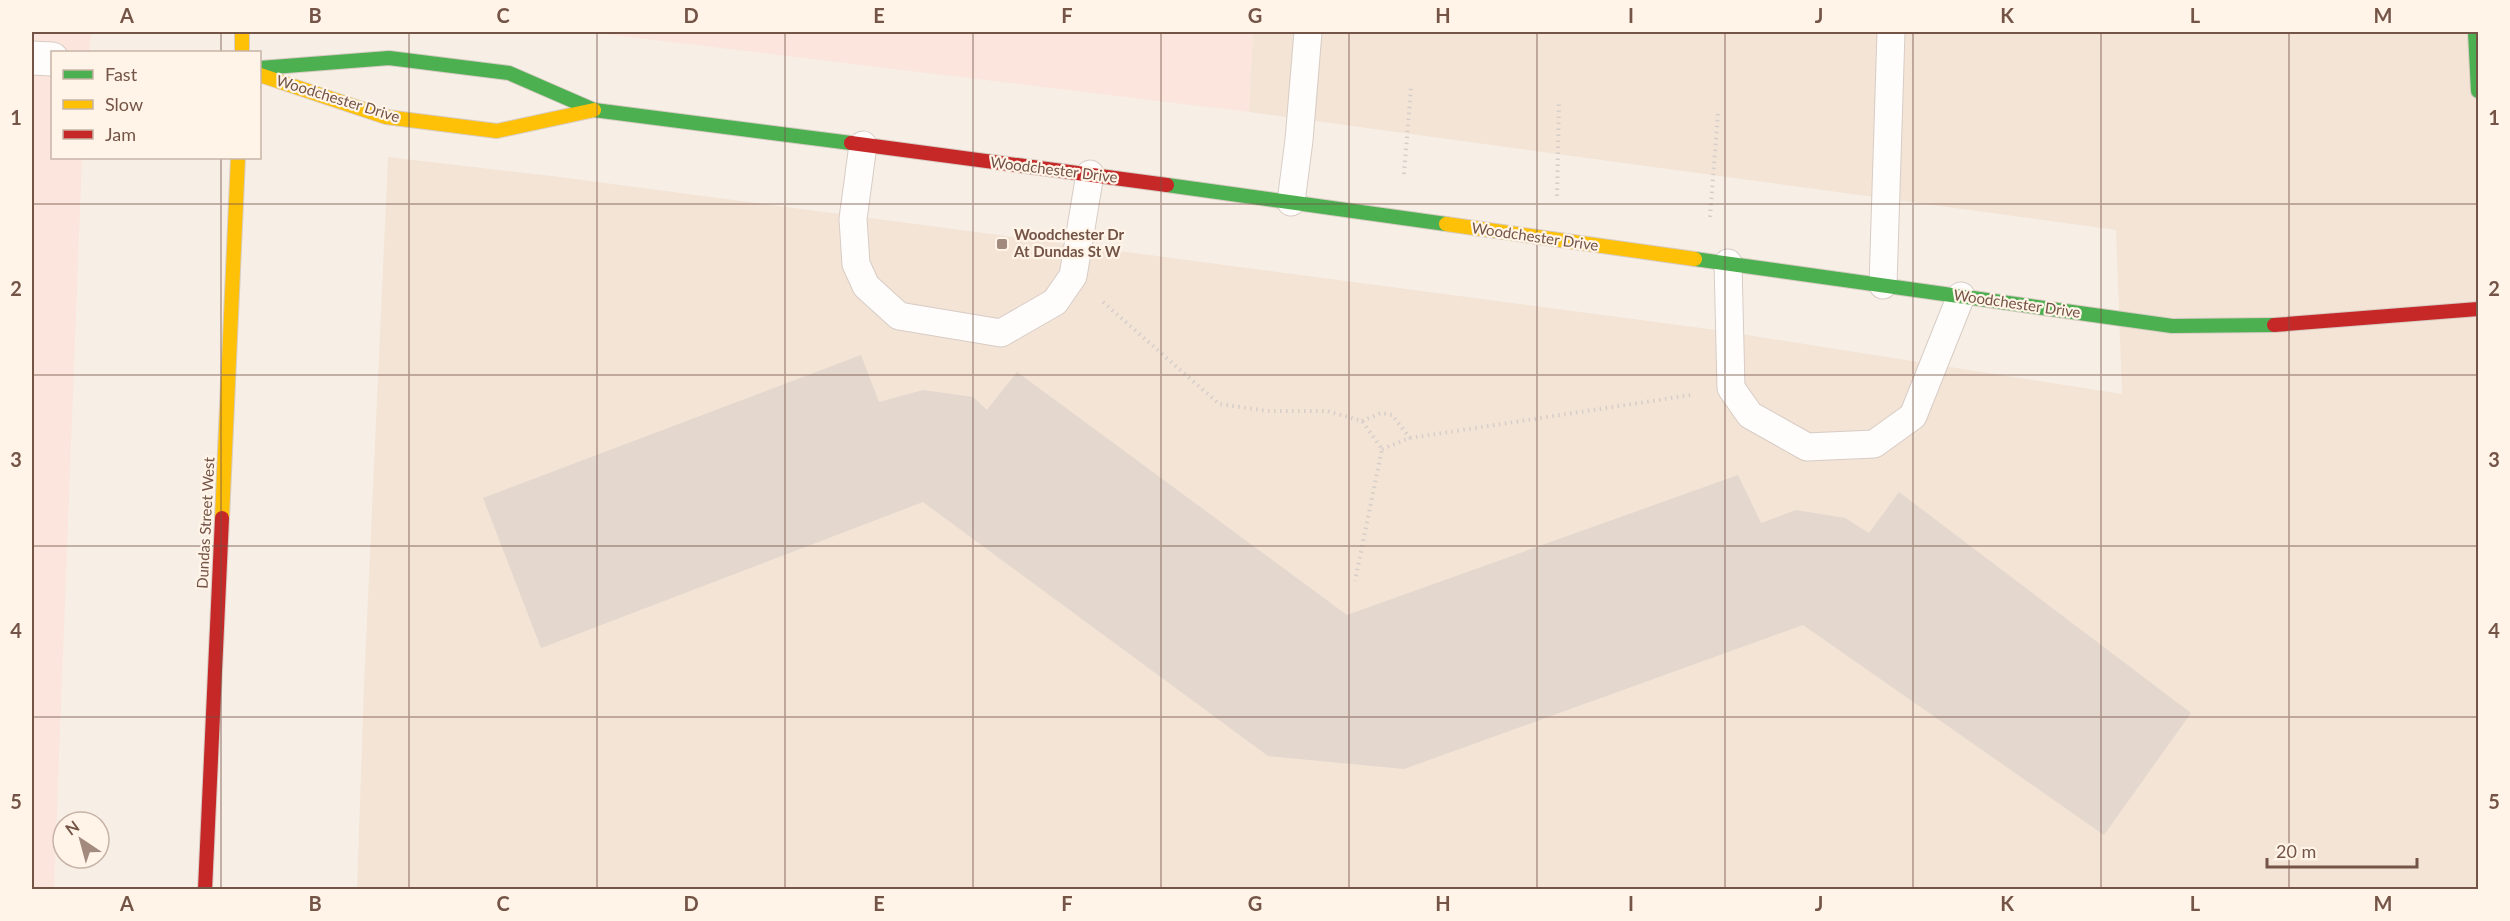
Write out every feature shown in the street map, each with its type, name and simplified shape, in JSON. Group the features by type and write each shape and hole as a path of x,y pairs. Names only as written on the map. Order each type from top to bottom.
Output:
{"street":[{"path":"242,32 242,51"},
{"path":"2475,32 2478,91"},
{"path":"32,58 51,59"},
{"name":"Woodchester Drive","path":"261,68 389,58 509,73 594,110 1090,174 2172,326 2290,325 2478,309"},
{"name":"Woodchester Drive","path":"261,75 386,117 497,131 594,110"},
{"name":"Dundas Street West","path":"205,890 238,159"}],"lane":[{"path":"1291,202 1308,32"},
{"path":"1883,285 1891,32"},
{"path":"863,145 853,219 856,264 866,286 899,316 1001,333 1055,302 1073,276 1090,174"},
{"path":"1718,262 1731,388 1750,415 1807,447 1874,444 1913,416 1961,296"}],"path":[{"path":"1401,218 1411,88"},
{"path":"1557,240 1559,101"},
{"path":"1718,113 1718,262"},
{"path":"1073,276 1219,404 1268,411 1327,411 1362,421 1382,449 1355,581"},
{"path":"1382,449 1410,438 1731,388"},
{"path":"1362,421 1381,413 1392,415 1410,438"}],"shaded area":[{"path":"32,32 91,32 89,51 51,51 51,159 82,159 57,810 51,810 51,870 55,870 54,890 32,889"},
{"path":"589,32 1253,32 1249,112"},
{"path":"1253,32 2478,32 2478,889 357,890 388,157 560,177 1709,329 2122,394 2116,230 1249,112"}],"building":[{"path":"861,355 879,402 923,390 973,397 987,410 1017,372 1347,615 1738,475 1761,523 1796,510 1845,518 1869,533 1899,492 2191,713 2104,835 1803,625 1404,769 1268,756 923,502 541,648 483,498"}],"traffic: fast":[{"path":"2475,32 2478,91"},
{"path":"261,68 389,58 509,73 594,110 851,143"},
{"path":"1167,185 1446,224"},
{"path":"1695,259 2172,326 2274,325"}],"traffic: slow":[{"path":"242,32 242,51"},
{"path":"261,75 386,117 497,131 594,110"},
{"path":"222,518 238,159"},
{"path":"1446,224 1695,259"}],"traffic: jam":[{"path":"851,143 1167,185"},
{"path":"2274,325 2478,309"},
{"path":"205,890 222,518"}],"place":[{"name":"Woodchester Dr At Dundas St W","path":"1002,244"}]}
